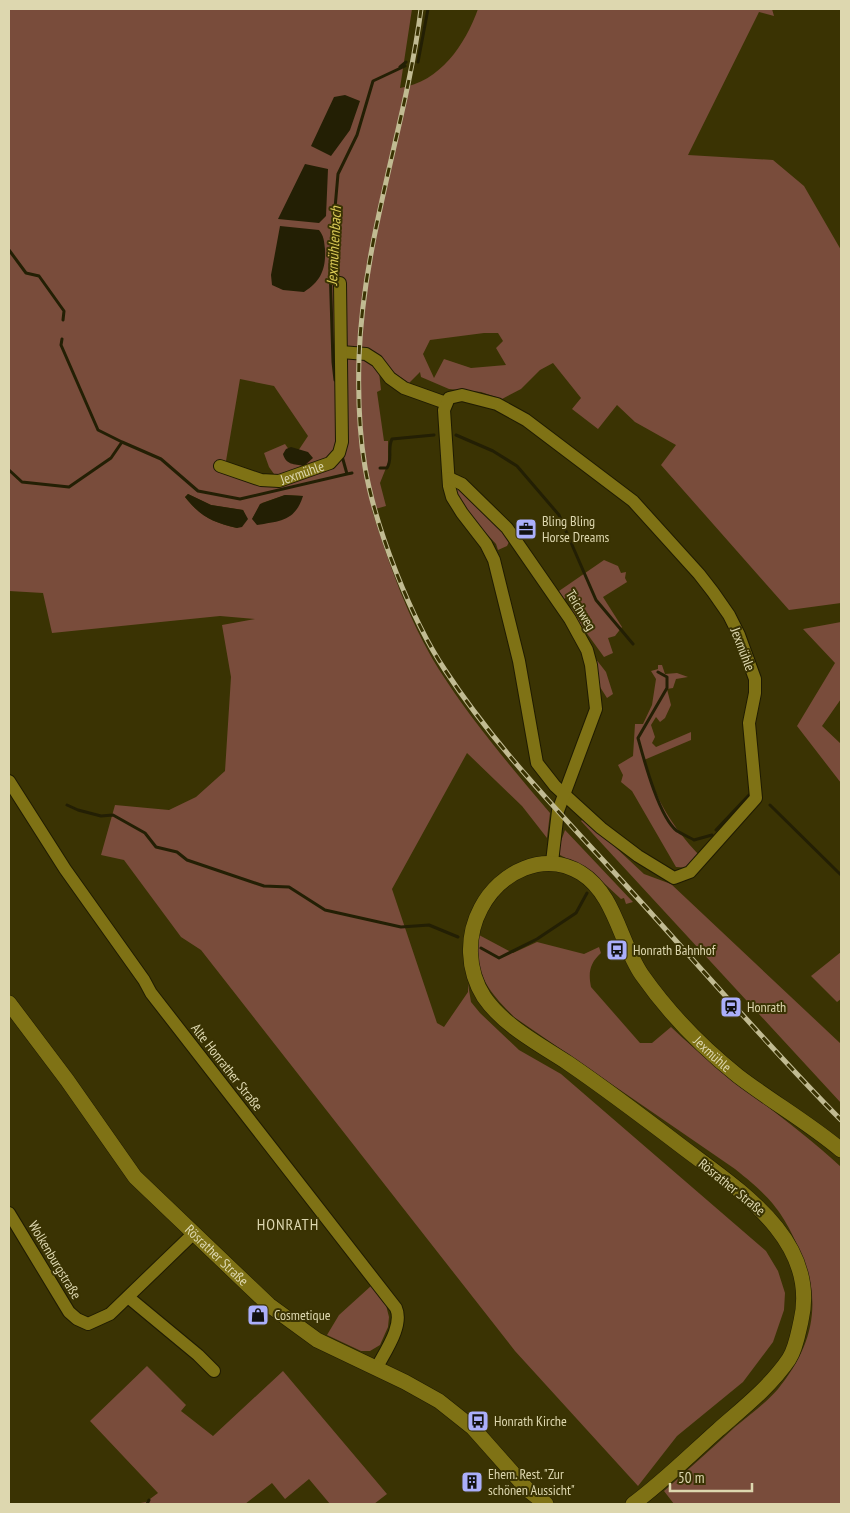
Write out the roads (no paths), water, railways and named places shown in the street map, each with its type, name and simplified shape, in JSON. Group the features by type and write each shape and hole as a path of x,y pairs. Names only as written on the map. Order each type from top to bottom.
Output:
{"street":[{"name":"Jexmühle","path":"220,466 261,480 279,481 330,463 339,453 342,442 340,283"},
{"path":"340,352 366,354 377,361 390,378 404,388 446,403"},
{"name":"Jexmühle","path":"462,394 497,404 526,420 633,501 699,574 729,615 739,635 755,679 755,693 749,724 756,798 690,872 674,878 638,856 601,828 564,792 554,786 537,763 520,661 494,560 486,544 452,497 444,431 446,403 449,398 462,394"},
{"name":"Teichweg","path":"449,478 462,484 506,528 570,619 587,650 596,709 564,792"},
{"name":"Alte Honrather Straße","path":"9,781 64,869 144,980 151,993 396,1308 399,1315 397,1324 376,1369"},
{"path":"552,862 558,811 564,792"},
{"name":"Jexmühle","path":"552,862 579,872 596,886 604,896 641,974 693,1034 718,1059 841,1150"},
{"name":"Rösrather Straße","path":"552,862 522,869 501,883 483,904 470,938 474,974 482,994 499,1014 518,1030 610,1092 751,1199 782,1235 796,1260 802,1283 804,1308 797,1342 789,1358 767,1386 633,1504"},
{"name":"Rösrather Straße","path":"9,1003 67,1080 130,1170 269,1305 293,1324 318,1340 406,1382 438,1401 467,1423 527,1489 546,1504"},
{"name":"Wolkenburgstraße","path":"9,1213 69,1312 77,1319 88,1324 103,1318 128,1297 194,1233"},
{"path":"128,1297 198,1355 214,1371"}],"waterway":[{"name":"Jexmühlenbach","path":"418,62 428,9"},
{"name":"Jexmühlenbach","path":"400,67 406,62"},
{"name":"Jexmühlenbach","path":"335,380 330,265 338,174 357,135 373,81 405,66"},
{"path":"9,250 26,273 39,276 64,311 63,320"},
{"path":"62,339 61,345 98,430 122,442"},
{"name":"Jexmühlenbach","path":"380,468 387,468 389,465 392,439 434,435"},
{"name":"Jexmühlenbach","path":"456,435 493,451 517,466 559,515 596,600 633,644"},
{"path":"9,470 22,482 69,487 111,458 122,442 161,459 198,491 240,499 347,474"},
{"name":"Jexmühlenbach","path":"342,456 347,474 352,473"},
{"name":"Jexmühlenbach","path":"658,672 667,677 667,688 638,738 648,773 664,814 677,831 694,840 712,835"},
{"name":"Jexmühlenbach","path":"716,830 749,795"},
{"path":"67,805 101,816 113,815 145,833 156,847 177,852 187,860 264,886 289,887 325,910 401,927 429,925 458,937"},
{"name":"Jexmühlenbach","path":"770,805 841,875"},
{"path":"481,948 499,958 537,939 576,913 587,893"},
{"path":"147,1504 149,1500"}],"railway":[{"path":"421,9 406,96 368,269 362,313 359,358 359,412 365,467 377,517 396,572 432,649 487,729 558,811 761,1036 841,1120"}],"place":[{"name":"Bling Bling Horse Dreams","path":"526,529"},
{"name":"Honrath Bahnhof","path":"617,950"},
{"name":"Honrath","path":"731,1007"},
{"name":"Cosmetique","path":"258,1315"},
{"name":"Honrath Kirche","path":"478,1421"},
{"name":"Ehem. Rest. \"Zur schönen Aussicht\"","path":"472,1482"}],"district":[{"name":"HONRATH","path":"288,1224"}]}
